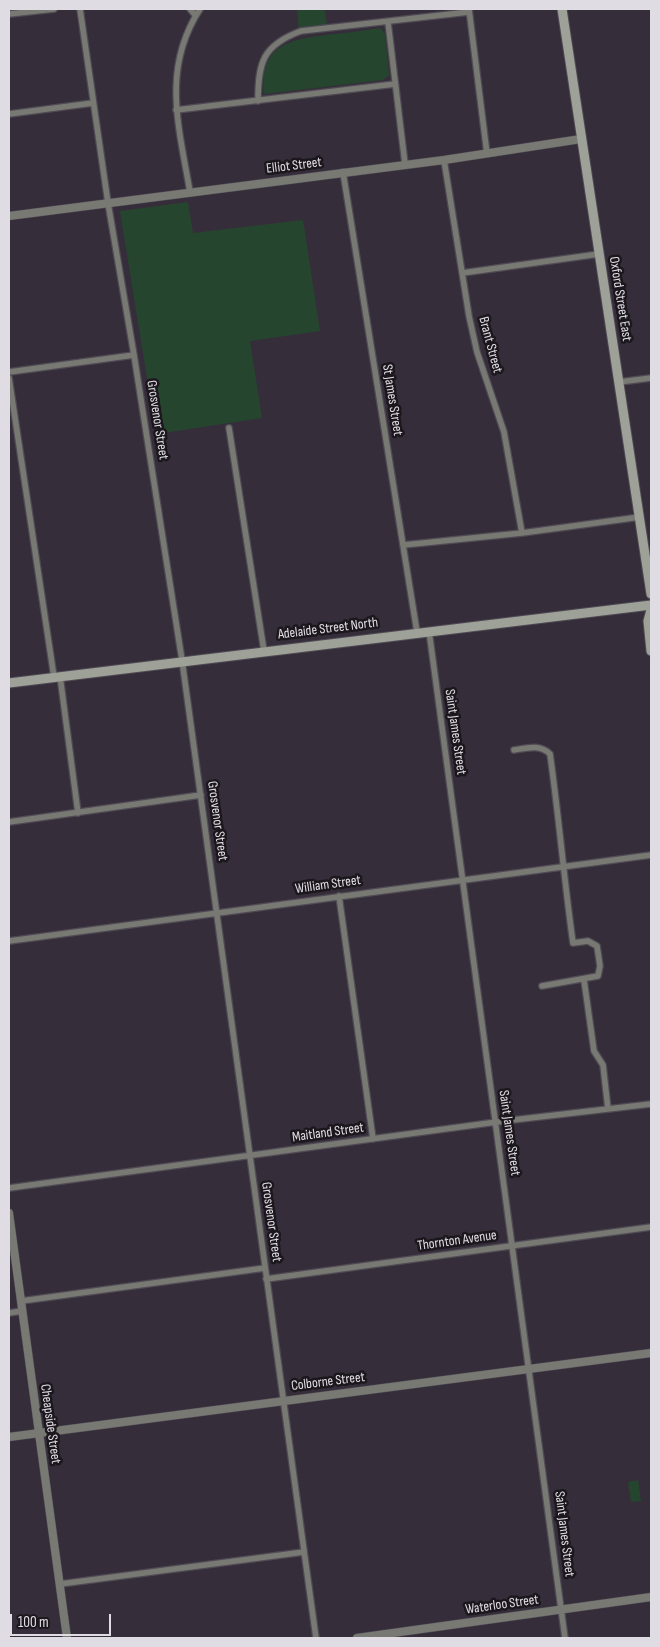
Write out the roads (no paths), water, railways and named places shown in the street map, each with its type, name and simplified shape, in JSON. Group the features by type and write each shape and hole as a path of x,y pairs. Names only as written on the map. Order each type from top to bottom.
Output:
{"main road":[{"name":"Oxford Street East","path":"562,9 651,594"},
{"name":"Adelaide Street North","path":"9,683 182,660 651,605"},
{"path":"651,610 648,621 651,651"}],"street":[{"path":"9,14 54,9"},
{"name":"Grosvenor Street","path":"80,9 108,203 182,660 316,1638"},
{"path":"190,9 196,15"},
{"path":"190,192 176,110 175,84 177,63 188,29 200,9"},
{"path":"258,101 258,78 264,56 285,37 301,31 469,11 487,154"},
{"path":"388,22 405,164"},
{"path":"176,110 395,84"},
{"path":"9,114 93,103"},
{"name":"Elliot Street","path":"9,216 444,160 582,139"},
{"name":"Brant Street","path":"444,160 476,352 504,432 522,533"},
{"name":"St James Street","path":"343,172 417,632"},
{"path":"462,273 599,254"},
{"path":"9,372 134,355"},
{"path":"9,378 78,813"},
{"path":"619,382 651,378"},
{"path":"228,428 264,651"},
{"path":"403,545 522,533 640,517"},
{"name":"Saint James Street","path":"428,631 565,1638"},
{"path":"514,750 538,747 550,754 572,943 588,941 597,946 600,966 598,976 542,986"},
{"path":"9,822 201,796"},
{"name":"William Street","path":"9,941 651,854"},
{"path":"339,896 373,1139"},
{"path":"584,980 594,1052 603,1065 608,1109"},
{"name":"Maitland Street","path":"9,1188 495,1122 651,1104"},
{"name":"Cheapside Street","path":"9,1213 67,1638"},
{"name":"Thornton Avenue","path":"266,1279 651,1226"},
{"path":"21,1301 265,1268"},
{"path":"9,1313 22,1311"},
{"name":"Colborne Street","path":"9,1437 651,1352"},
{"path":"60,1584 304,1552"},
{"name":"Waterloo Street","path":"357,1638 651,1597"}]}
